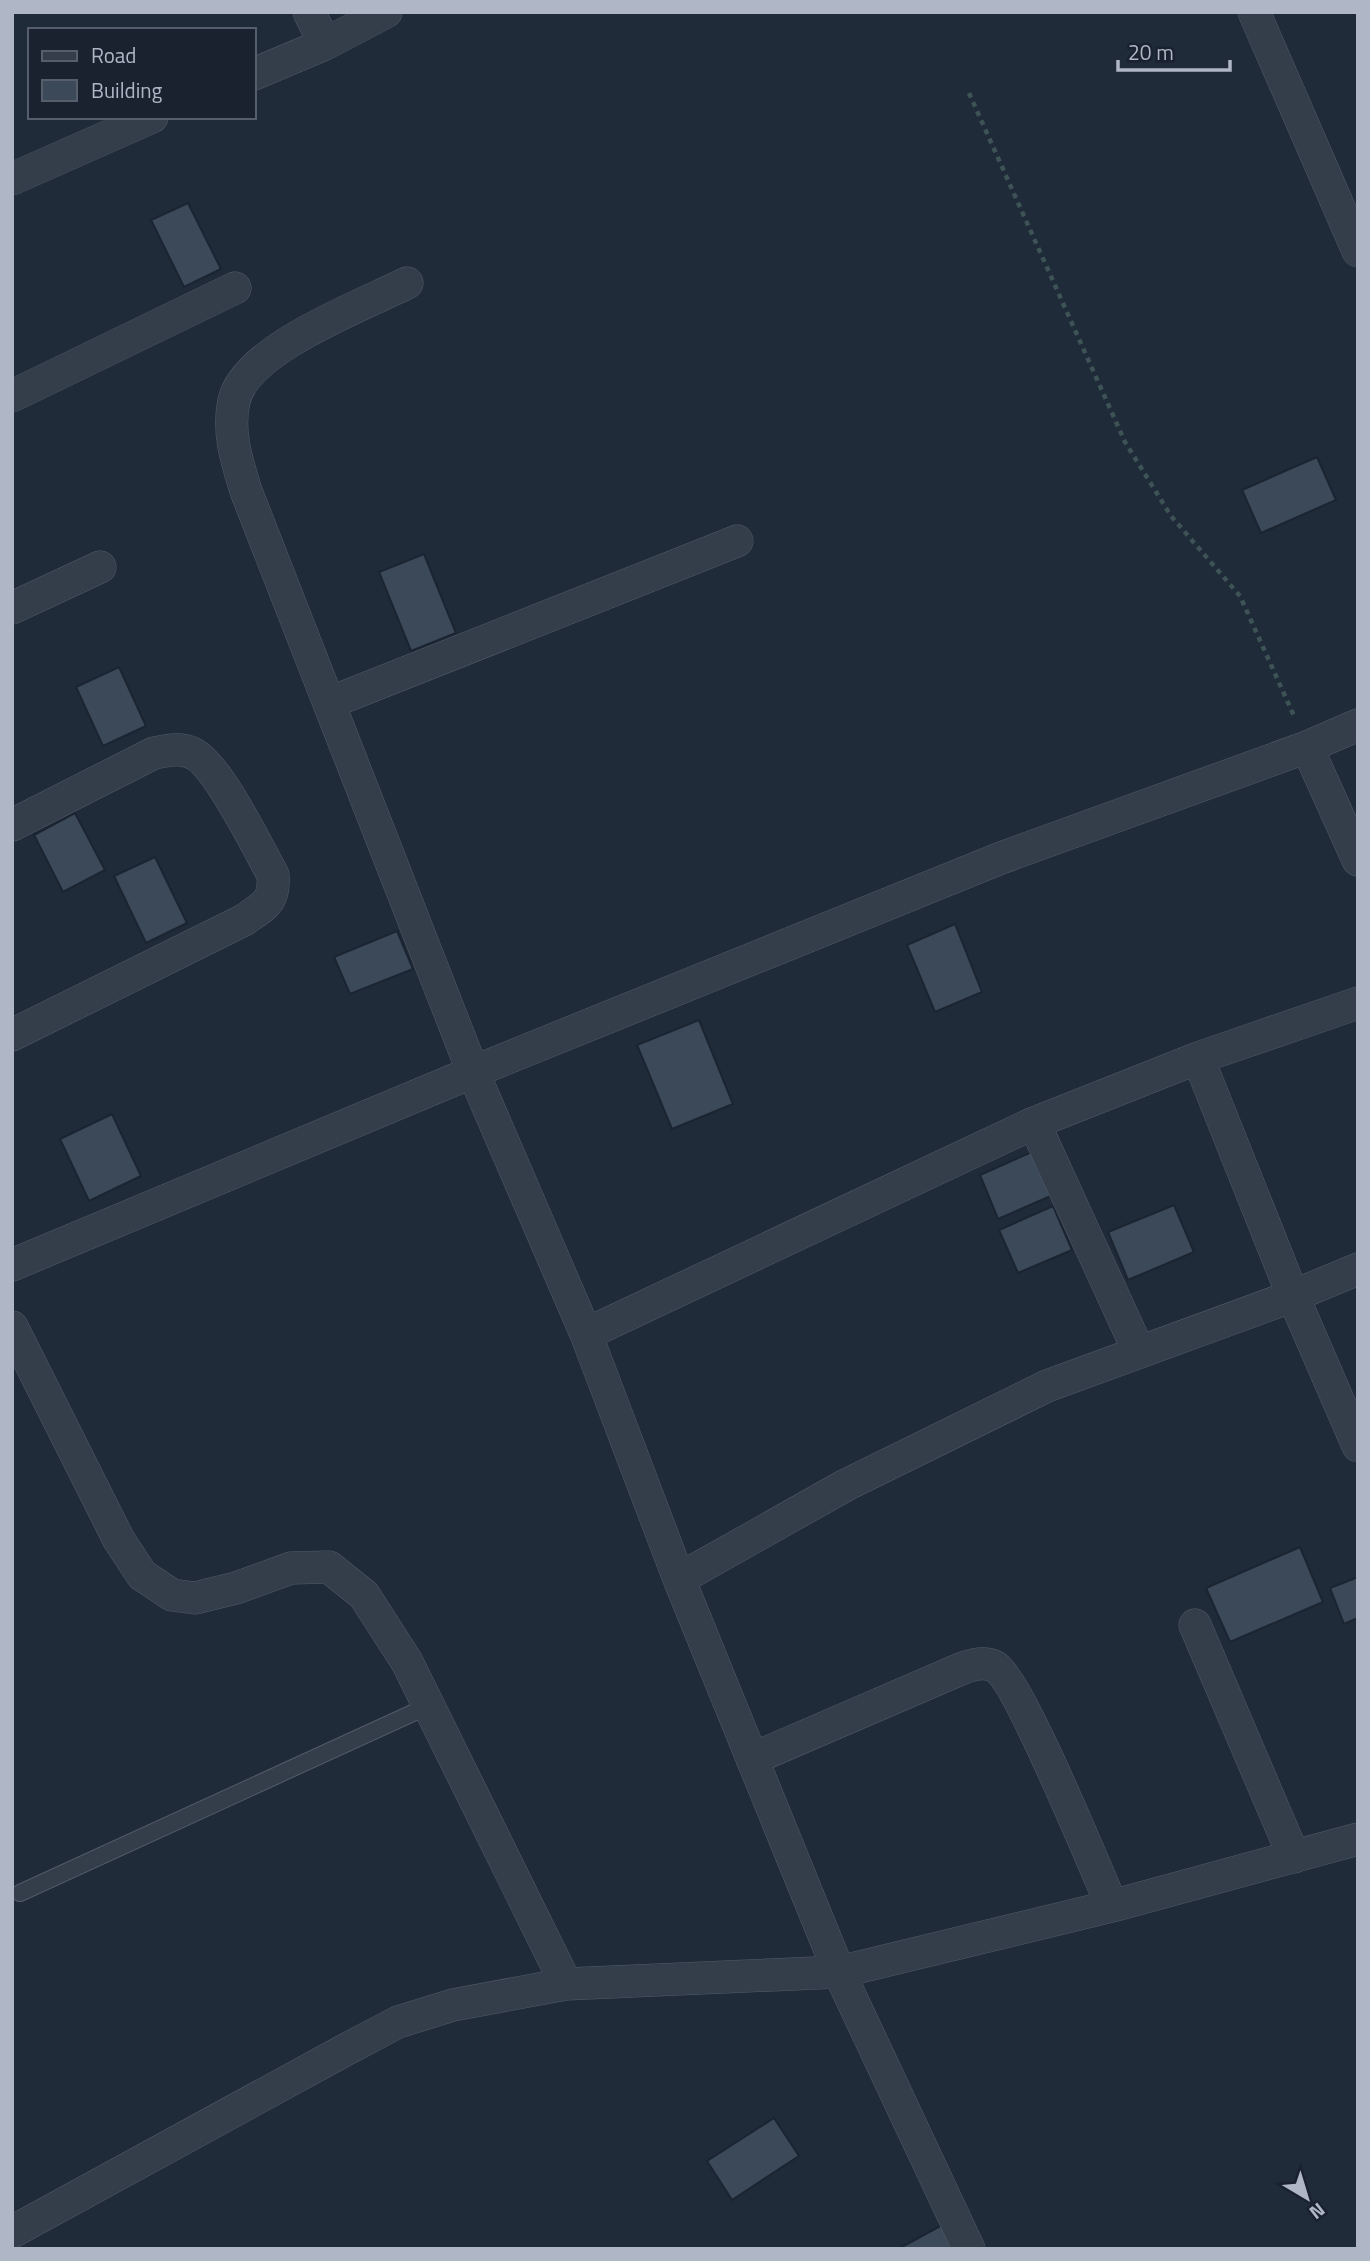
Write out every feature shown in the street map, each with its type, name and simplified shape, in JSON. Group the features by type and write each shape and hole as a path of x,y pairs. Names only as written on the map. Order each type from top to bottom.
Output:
{"street":[{"path":"309,12 325,44"},
{"path":"256,73 325,44 386,12"},
{"path":"1254,12 1358,251"},
{"path":"12,179 147,119"},
{"path":"407,283 285,343 252,368 234,400 232,446 246,491 473,1072 586,1334 679,1579 839,1972 969,2249"},
{"path":"12,396 236,288"},
{"path":"329,703 737,541"},
{"path":"12,608 100,567"},
{"path":"12,1265 473,1072 1001,859 1307,747 1358,725"},
{"path":"1307,747 1358,860"},
{"path":"12,825 154,753 178,749 194,753 212,769 273,875 274,892 265,905 244,920 12,1035"},
{"path":"586,1334 1034,1123 1198,1058 1358,1003"},
{"path":"1198,1058 1293,1296 1358,1446"},
{"path":"1034,1123 1139,1352"},
{"path":"679,1579 846,1485 1047,1386 1293,1296 1358,1269"},
{"path":"12,1327 119,1540 142,1575 172,1595 195,1598 236,1588 291,1568 329,1567 364,1595 407,1662 566,1984"},
{"path":"1195,1625 1294,1857"},
{"path":"752,1759 963,1668 982,1663 996,1667 1007,1679 1033,1728 1112,1906"},
{"path":"15,2230 398,2022 453,2005 566,1984 839,1972 1112,1906 1358,1839"}],"lane":[{"path":"20,1893 428,1706"}],"path":[{"path":"969,93 1125,442 1171,516 1240,596 1307,747"}],"building":[{"path":"188,203 221,269 184,287 151,220"},
{"path":"1317,457 1336,500 1261,533 1242,490"},
{"path":"424,554 456,633 411,651 379,572"},
{"path":"119,667 146,726 103,746 76,687"},
{"path":"75,813 105,870 63,892 34,835"},
{"path":"155,857 187,923 146,943 114,876"},
{"path":"955,924 982,992 935,1012 907,945"},
{"path":"397,931 413,969 350,994 334,957"},
{"path":"699,1020 733,1104 672,1129 637,1045"},
{"path":"112,1114 141,1176 89,1201 60,1139"},
{"path":"1034,1151 1053,1195 998,1219 980,1175"},
{"path":"1174,1205 1194,1252 1128,1280 1108,1232"},
{"path":"1053,1206 1072,1250 1018,1273 999,1230"},
{"path":"1300,1547 1323,1602 1230,1642 1206,1588"},
{"path":"1358,1577 1358,1618 1344,1624 1330,1588"},
{"path":"774,2118 799,2156 732,2200 707,2161"},
{"path":"944,2224 952,2249 898,2249"}]}
